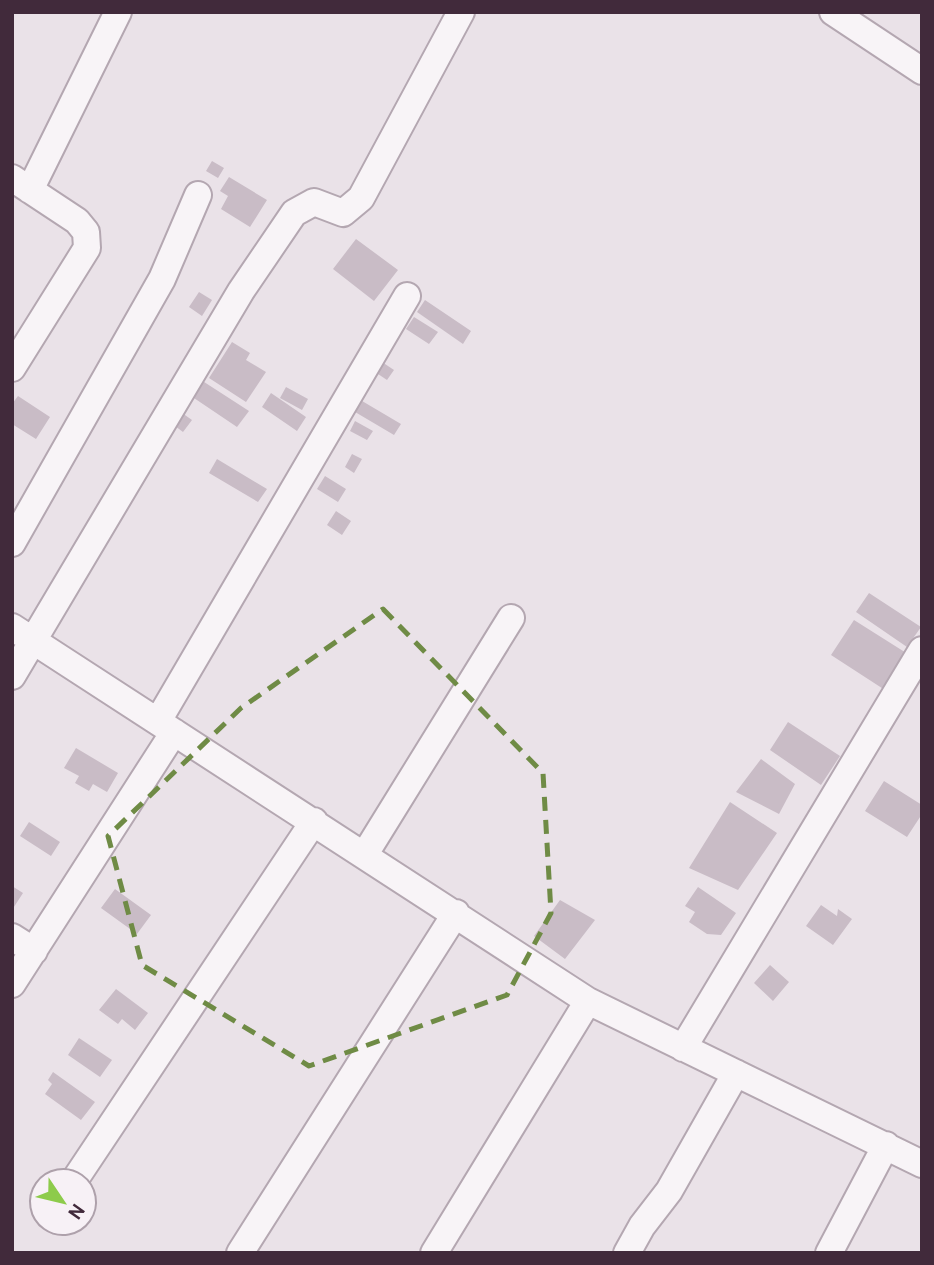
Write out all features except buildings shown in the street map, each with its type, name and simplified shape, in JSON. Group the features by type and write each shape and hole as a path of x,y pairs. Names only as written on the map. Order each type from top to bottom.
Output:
{"street":[{"path":"12,368 87,248 86,232 77,221 21,184 118,12"},
{"path":"12,676 23,634 241,291 300,208 314,202 343,213 361,198 461,12"},
{"path":"833,12 922,71"},
{"path":"12,543 162,279 198,195"},
{"path":"12,984 23,944 166,727 407,296"},
{"path":"365,854 511,618"},
{"path":"23,634 588,1001 922,1164"},
{"path":"683,1048 922,650"},
{"path":"83,1167 314,821"},
{"path":"240,1253 456,913"},
{"path":"434,1253 588,1001"},
{"path":"627,1253 642,1226 669,1191 736,1073"},
{"path":"829,1253 886,1145"}],"highlighted area":[{"path":"383,609 543,773 551,913 507,995 309,1066 142,965 108,836 241,708"}]}
